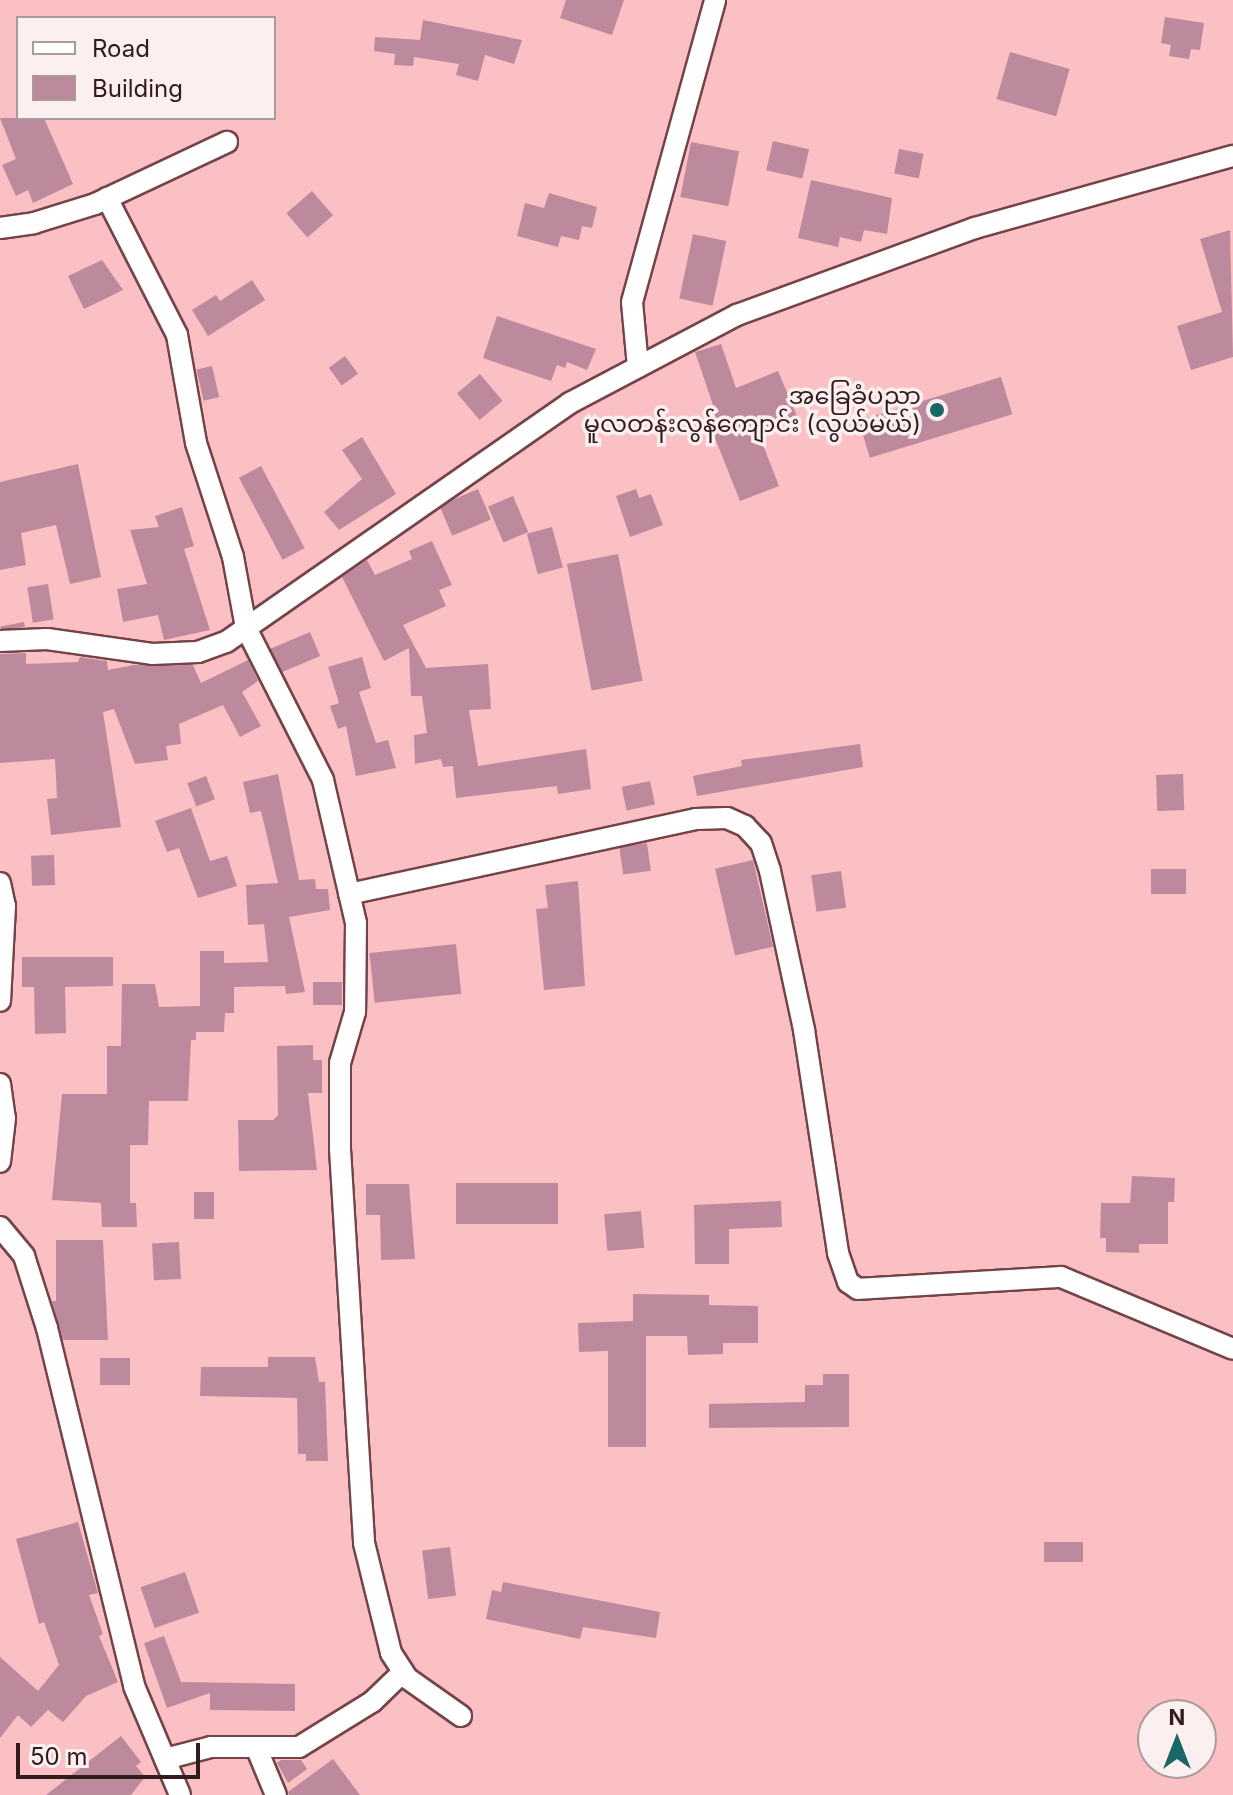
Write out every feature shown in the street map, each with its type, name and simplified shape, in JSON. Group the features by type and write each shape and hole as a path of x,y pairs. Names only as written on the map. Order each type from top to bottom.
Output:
{"street":[{"path":"638,367 632,302 715,0"},
{"path":"0,228 34,223 107,198 227,142"},
{"path":"0,641 47,639 152,654 198,652 226,642 482,460 570,403 737,315 975,228 1233,156"},
{"path":"107,198 177,335 196,443 233,557 246,628 323,780 356,923 355,1012 340,1063 340,1149 364,1543 391,1653 403,1672 461,1716"},
{"path":"349,894 696,819 727,818 745,826 761,843 770,871 804,1030 838,1253 848,1282 858,1289 1061,1277 1233,1349"},
{"path":"0,883 5,906 0,1001"},
{"path":"0,1084 5,1118 0,1162"},
{"path":"0,1227 24,1256 47,1328 134,1686 180,1795"},
{"path":"165,1759 211,1747 299,1747 334,1730 403,1672"},
{"path":"256,1747 276,1795"}],"building":[{"path":"566,0 624,0 612,35 560,18"},
{"path":"1165,17 1204,23 1200,50 1191,49 1189,59 1169,56 1171,45 1161,43"},
{"path":"423,20 522,40 514,64 485,55 478,81 456,75 459,64 414,57 413,66 394,65 395,54 374,51 375,37 420,40"},
{"path":"1010,52 1070,69 1056,116 996,99"},
{"path":"0,118 45,120 73,184 33,203 28,190 16,196 2,165 16,159"},
{"path":"773,141 809,149 802,179 766,170"},
{"path":"691,142 739,151 728,206 680,197"},
{"path":"899,149 924,154 919,178 894,174"},
{"path":"811,180 892,198 887,234 864,230 861,242 840,237 838,247 798,238"},
{"path":"312,191 333,215 307,237 286,213"},
{"path":"549,193 597,207 592,228 582,226 579,240 561,236 558,247 517,236 525,203 544,208"},
{"path":"1230,230 1233,357 1191,370 1177,326 1222,312 1200,239"},
{"path":"693,234 726,241 713,306 679,299"},
{"path":"102,260 123,290 84,309 68,276"},
{"path":"252,280 265,300 208,336 192,310 216,295 220,301"},
{"path":"497,316 596,349 587,370 567,362 565,368 557,365 551,381 483,358"},
{"path":"721,344 736,388 778,371 797,416 758,432 779,486 740,501 703,408 713,405 695,352"},
{"path":"345,356 358,374 342,386 329,368"},
{"path":"212,366 219,397 204,401 196,370"},
{"path":"480,374 502,401 480,420 457,393"},
{"path":"1001,377 1012,414 870,458 859,421"},
{"path":"362,437 396,494 339,530 324,512 362,479 342,450"},
{"path":"78,464 101,577 70,584 56,525 21,533 26,565 0,570 0,482"},
{"path":"261,466 305,548 283,560 239,478"},
{"path":"478,489 491,519 452,536 439,505"},
{"path":"636,489 639,498 651,494 663,525 630,537 616,496"},
{"path":"513,496 528,532 503,542 488,507"},
{"path":"182,507 194,546 184,549 210,630 164,640 158,615 123,622 117,589 147,584 130,530 159,527 155,516"},
{"path":"552,527 563,568 538,574 527,534"},
{"path":"432,541 452,585 439,590 446,606 403,625 426,668 488,664 491,709 469,710 478,766 586,749 591,789 558,794 557,786 456,798 453,766 443,767 441,759 415,764 414,735 427,733 422,696 411,696 409,648 384,661 342,577 367,560 375,575 412,559 409,551"},
{"path":"618,554 643,681 592,691 567,564"},
{"path":"48,584 54,620 33,623 27,587"},
{"path":"24,622 25,627 1,631 0,627"},
{"path":"310,632 320,656 281,673 270,649"},
{"path":"26,653 26,664 78,662 80,657 107,661 108,670 134,665 193,665 201,683 248,660 258,681 242,692 261,726 240,737 223,705 179,724 181,744 166,746 168,760 135,764 114,709 103,712 121,827 51,835 47,799 57,798 55,759 0,763 0,654"},
{"path":"362,657 371,688 359,692 376,743 388,740 396,768 356,776 346,726 338,729 330,706 339,703 328,667"},
{"path":"860,744 863,767 697,796 693,776 742,766 741,760"},
{"path":"278,774 299,880 315,879 316,889 328,889 330,910 289,917 305,992 286,994 285,986 234,987 234,1013 225,1013 224,1032 196,1032 196,1040 191,1040 188,1101 149,1101 148,1145 130,1145 130,1203 136,1203 137,1227 102,1227 101,1203 52,1200 62,1094 107,1094 107,1046 121,1046 122,984 155,984 159,1007 200,1006 200,951 224,951 224,963 268,962 264,924 248,925 246,885 278,883 261,811 250,813 243,782"},
{"path":"1183,774 1184,810 1157,811 1156,775"},
{"path":"206,776 215,799 196,807 187,783"},
{"path":"650,781 655,804 627,811 622,787"},
{"path":"191,808 210,861 227,856 237,886 198,898 179,848 167,852 155,821"},
{"path":"647,843 651,871 623,875 619,847"},
{"path":"54,855 55,885 32,886 31,856"},
{"path":"753,860 773,947 735,955 715,869"},
{"path":"1151,869 1186,869 1186,894 1151,894"},
{"path":"841,871 846,908 816,912 811,875"},
{"path":"578,881 585,986 544,990 536,909 548,908 545,885"},
{"path":"456,944 461,994 375,1003 369,953"},
{"path":"22,957 113,957 113,986 65,987 66,1033 35,1034 34,987 22,987"},
{"path":"313,982 342,982 342,1005 313,1005"},
{"path":"313,1045 313,1060 322,1060 322,1093 308,1093 317,1170 239,1171 238,1120 273,1120 278,1115 277,1046"},
{"path":"1132,1176 1175,1178 1174,1202 1168,1202 1168,1244 1139,1244 1139,1253 1106,1252 1106,1238 1100,1238 1101,1203 1130,1203"},
{"path":"456,1183 558,1183 558,1224 456,1224"},
{"path":"366,1184 409,1184 415,1259 381,1260 380,1215 366,1215"},
{"path":"194,1192 214,1192 214,1219 194,1219"},
{"path":"781,1201 782,1227 729,1229 729,1264 695,1264 694,1205"},
{"path":"641,1211 644,1248 607,1251 604,1214"},
{"path":"56,1240 103,1240 108,1340 63,1340 52,1301 56,1301"},
{"path":"179,1242 181,1279 154,1280 152,1243"},
{"path":"633,1294 709,1295 709,1305 758,1306 758,1343 723,1343 723,1354 688,1355 687,1336 646,1336 646,1447 608,1447 608,1351 579,1352 578,1323 633,1321"},
{"path":"268,1357 315,1357 319,1382 325,1382 328,1461 306,1461 306,1454 298,1454 297,1398 200,1396 201,1367 268,1367"},
{"path":"100,1358 130,1358 130,1385 100,1385"},
{"path":"823,1374 849,1374 849,1427 709,1428 709,1404 805,1402 805,1385 823,1385"},
{"path":"78,1522 98,1593 89,1595 103,1634 99,1636 118,1682 86,1696 63,1722 48,1710 31,1727 18,1715 0,1738 0,1657 38,1691 59,1665 44,1622 39,1624 16,1539"},
{"path":"1044,1542 1083,1542 1083,1562 1044,1562"},
{"path":"450,1547 456,1596 428,1599 422,1550"},
{"path":"185,1572 199,1613 155,1628 141,1587"},
{"path":"503,1582 660,1612 656,1638 583,1627 580,1639 486,1619 492,1590 501,1592"},
{"path":"164,1636 181,1682 295,1684 295,1711 210,1710 210,1693 167,1708 144,1643"},
{"path":"121,1736 141,1762 136,1766 145,1777 131,1795 46,1795"},
{"path":"333,1759 360,1795 289,1795 288,1792"},
{"path":"281,1760 301,1760 307,1769 288,1783 277,1763"}],"place":[{"name":"အခြေခံပညာ မူလတန်းလွန်ကျောင်း (လွယ်မယ်)","path":"937,410"}]}
